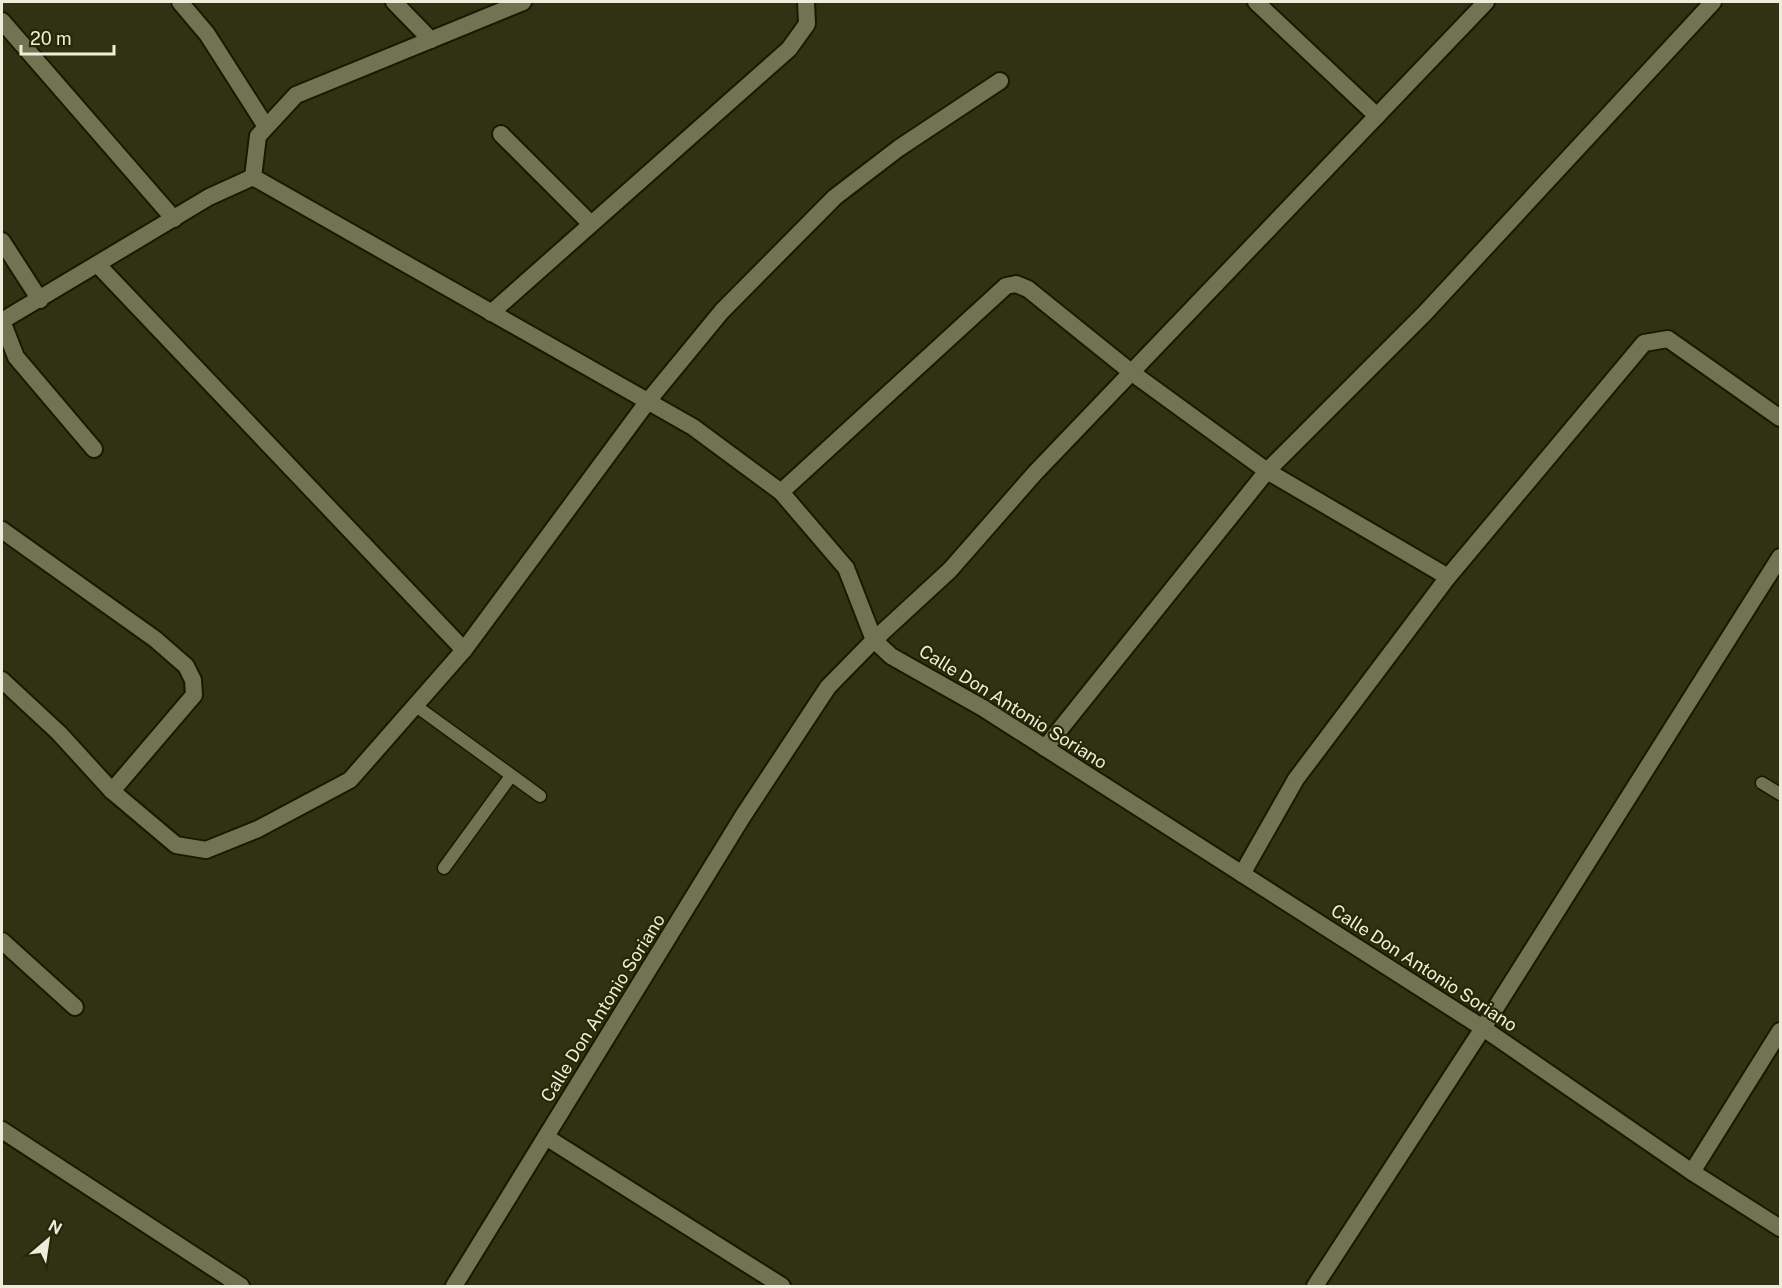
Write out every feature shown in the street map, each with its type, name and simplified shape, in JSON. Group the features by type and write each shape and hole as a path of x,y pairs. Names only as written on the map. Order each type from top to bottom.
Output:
{"street":[{"path":"180,2 207,34 265,125"},
{"path":"394,2 431,40"},
{"path":"253,177 258,136 265,125 296,95 523,2"},
{"path":"491,313 789,49 807,24 806,2"},
{"path":"1256,2 1377,116"},
{"path":"253,177 693,427 781,492 846,568 874,640 950,570 1035,473 1486,2"},
{"path":"1045,748 1267,471 1425,313 1713,2"},
{"path":"2,21 174,219"},
{"path":"2,680 59,733 112,791 176,845 206,850 258,830 350,780 464,650 648,401 722,311 835,196 899,148 1000,81"},
{"path":"501,134 591,224"},
{"path":"94,449 16,357 2,321 209,197 253,177"},
{"path":"2,241 40,300"},
{"path":"98,265 464,650"},
{"path":"781,492 1006,286 1016,284 1028,289 1131,372 1267,471 1448,577"},
{"path":"1242,874 1296,779 1448,577 1644,343 1668,339 1780,418"},
{"path":"2,530 156,639 186,666 193,680 194,695 112,791"},
{"path":"1316,1287 1483,1028 1780,557"},
{"name":"Calle Don Antonio Soriano","path":"454,1287 743,816 828,687 874,640 891,656 983,708 1483,1028 1692,1172 1780,1228"},
{"path":"2,941 75,1007"},
{"path":"1692,1172 1780,1030"},
{"path":"2,1130 241,1287"},
{"path":"546,1137 782,1287"}],"lane":[{"path":"416,706 540,796"},
{"path":"444,868 511,776"},
{"path":"1762,783 1780,794"}]}
